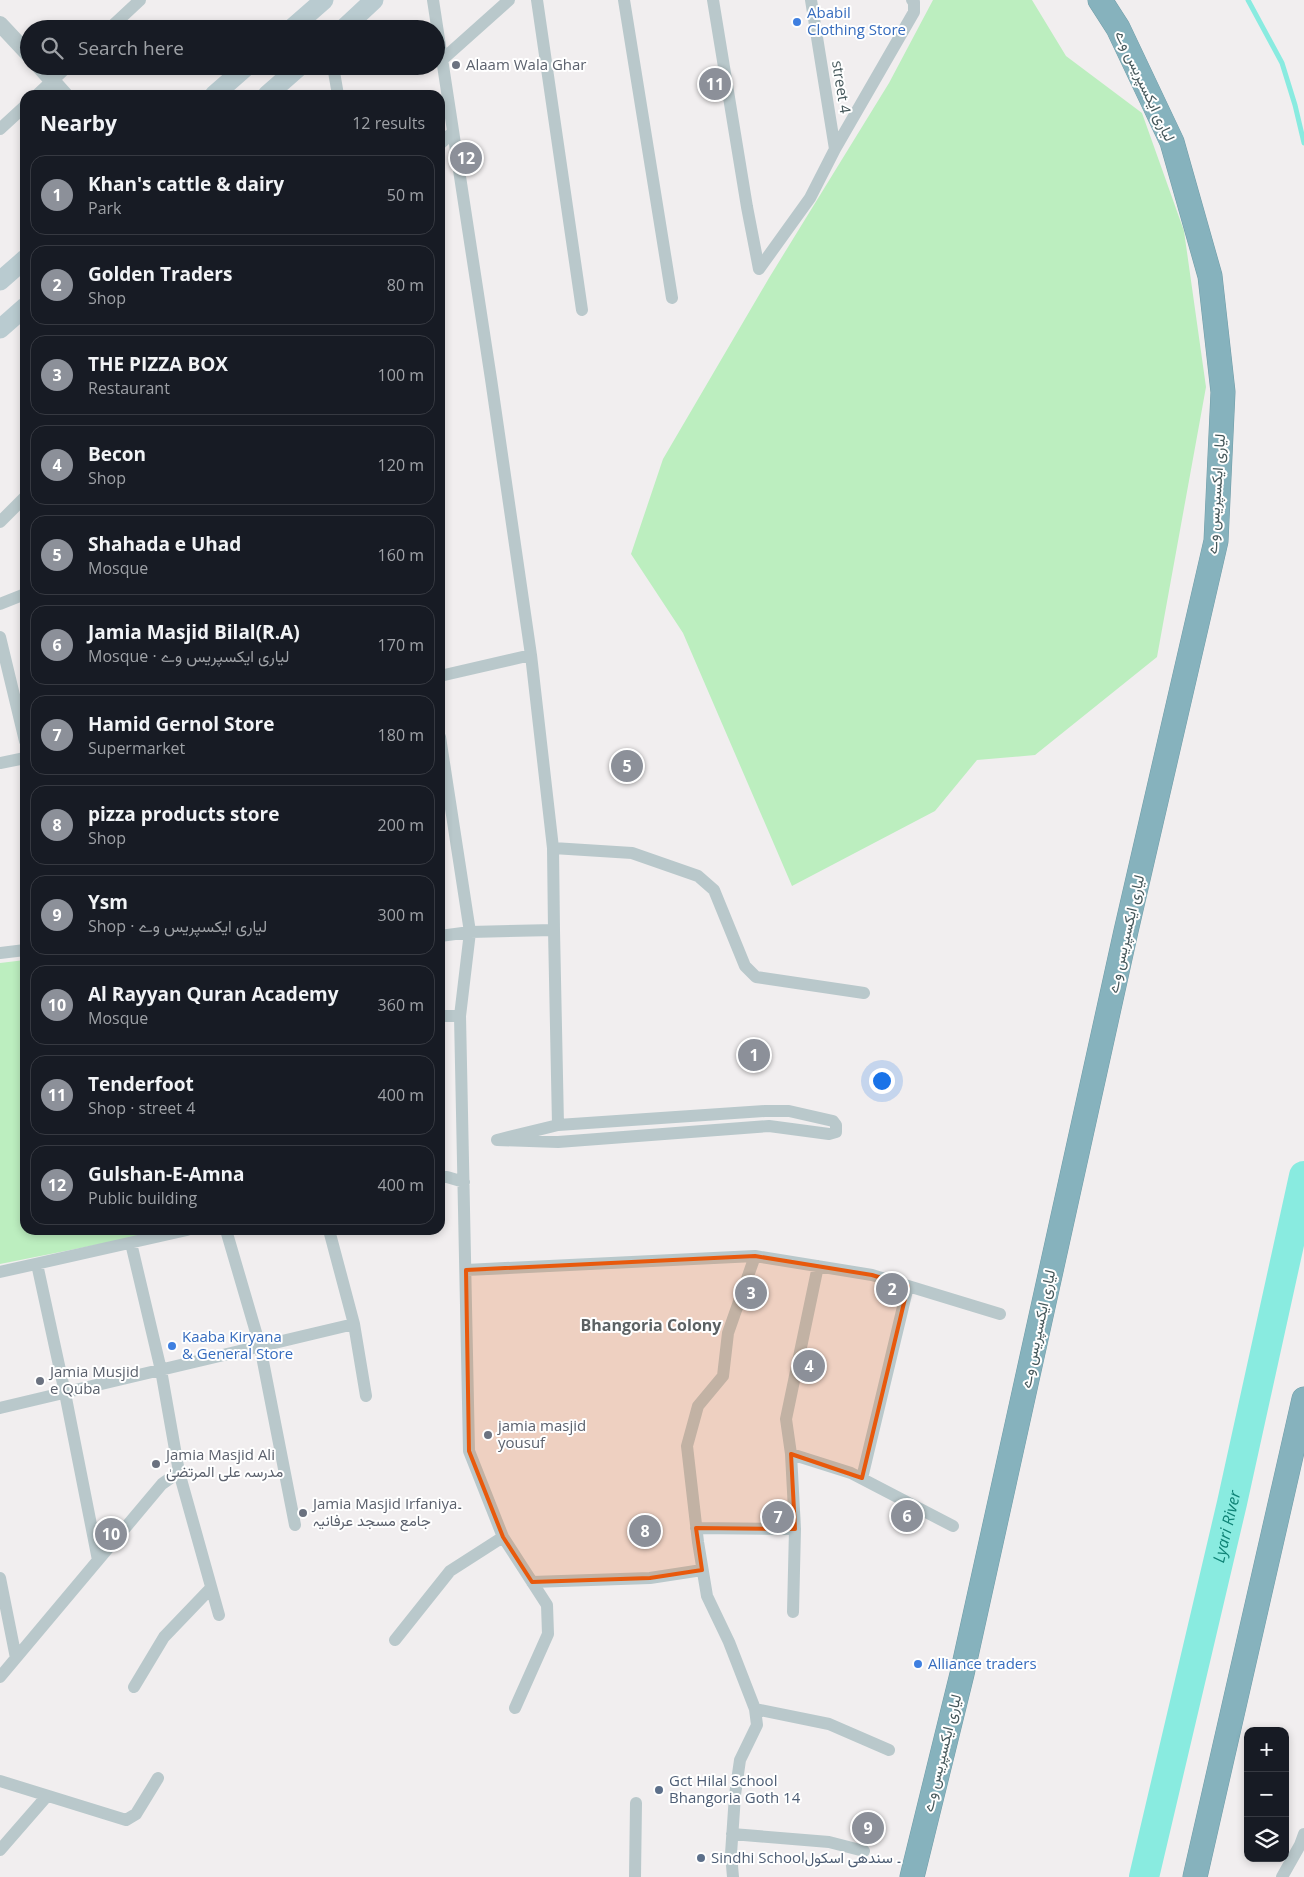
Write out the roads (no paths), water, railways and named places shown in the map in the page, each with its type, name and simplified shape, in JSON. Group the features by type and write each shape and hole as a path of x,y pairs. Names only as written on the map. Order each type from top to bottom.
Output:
{"highway":[{"name":"لیاری ایکسپریس وے","path":"912,1877 962,1674 1126,931 1216,541 1223,392 1210,276 1172,142 1118,28 1100,0"},
{"path":"1195,1877 1304,1400"}],"main road":[{"path":"301,20 324,0"},
{"path":"353,20 374,0"},
{"path":"220,90 237,75"},
{"path":"273,90 290,75"},
{"path":"0,281 20,263"},
{"path":"0,329 20,311"}],"street":[{"path":"118,20 139,0"},
{"path":"433,0 436,20"},
{"path":"445,57 509,0"},
{"path":"537,0 582,310"},
{"path":"624,0 672,298"},
{"path":"713,0 759,269 810,198 835,149 914,12 914,2 912,0"},
{"name":"street 4","path":"811,0 835,149"},
{"path":"0,24 20,45"},
{"path":"445,74 531,655 553,848 558,1125"},
{"path":"47,75 60,90"},
{"path":"42,90 58,75"},
{"path":"335,75 337,90"},
{"path":"0,129 20,111"},
{"path":"445,139 453,132"},
{"path":"0,522 20,502"},
{"path":"0,604 20,596"},
{"path":"0,637 20,720"},
{"path":"445,675 531,655"},
{"path":"0,763 20,759"},
{"path":"445,770 470,932 460,1016 469,1451 502,1537 547,1605 548,1634 515,1708"},
{"path":"553,848 632,853 698,876 714,890 745,966 756,977 864,993"},
{"path":"445,935 470,932 554,930"},
{"path":"0,953 20,951"},
{"path":"445,1016 460,1016"},
{"path":"765,1111 790,1112 833,1121 837,1128 836,1132 829,1134 769,1126 558,1142 497,1140 558,1125 765,1111"},
{"path":"445,1177 464,1182"},
{"path":"0,1272 165,1235"},
{"path":"227,1235 260,1346 295,1525"},
{"path":"330,1235 354,1324 366,1396"},
{"path":"131,1243 161,1370 179,1472 219,1615"},
{"path":"466,1270 755,1256 872,1275 1000,1314"},
{"path":"732,1877 734,1795 740,1760 757,1725 755,1709 729,1642 707,1596 696,1528 687,1446 698,1406 723,1376 728,1333 755,1256"},
{"path":"37,1264 98,1560"},
{"path":"793,1612 795,1529 791,1454 786,1419 818,1266"},
{"path":"862,1478 908,1286"},
{"path":"0,1408 354,1324"},
{"path":"791,1454 851,1473 952,1526"},
{"path":"0,1677 162,1484 179,1472"},
{"path":"696,1528 795,1529"},
{"path":"395,1640 450,1570 502,1537"},
{"path":"532,1582 650,1578 702,1570"},
{"path":"0,1578 16,1658"},
{"path":"134,1687 164,1638 211,1588"},
{"path":"755,1709 829,1724 889,1750"},
{"path":"0,1781 126,1820 136,1814 158,1778"},
{"path":"0,1850 47,1796"},
{"path":"635,1877 636,1803"},
{"path":"732,1834 828,1842 864,1851"},
{"path":"1282,1877 1304,1834"}],"waterway":[{"path":"1248,0 1282,63 1304,143"},
{"name":"Lyari River","path":"1144,1877 1232,1503 1304,1176"}],"place":[{"name":"Ababil Clothing Store","path":"797,22"},
{"name":"Alaam Wala Ghar","path":"456,65"},
{"name":"Tenderfoot","path":"715,84"},
{"name":"Gulshan-E-Amna","path":"466,158"},
{"name":"Shahada e Uhad","path":"627,766"},
{"name":"Khan's cattle & dairy","path":"754,1055"},
{"name":"Golden Traders","path":"892,1289"},
{"name":"THE PIZZA BOX","path":"751,1293"},
{"name":"Kaaba Kiryana & General Store","path":"172,1346"},
{"name":"Becon","path":"809,1366"},
{"name":"Jamia Musjid e Quba","path":"40,1381"},
{"name":"jamia masjid yousuf","path":"488,1435"},
{"name":"Jamia Masjid Ali مدرسہ علی المرتضیٰ","path":"156,1464"},
{"name":"Jamia Masjid Irfaniya۔ جامع مسجد عرفانیہ","path":"303,1513"},
{"name":"Jamia Masjid Bilal(R.A)","path":"907,1516"},
{"name":"Hamid Gernol Store","path":"778,1517"},
{"name":"pizza products store","path":"645,1531"},
{"name":"Al Rayyan Quran Academy","path":"111,1534"},
{"name":"Alliance traders","path":"918,1664"},
{"name":"Gct Hilal School Bhangoria Goth 14","path":"659,1790"},
{"name":"Ysm","path":"868,1828"},
{"name":"Sindhi School۔ سندھی اسکول","path":"701,1858"}],"district":[{"name":"Bhangoria Colony","path":"651,1325"}]}
